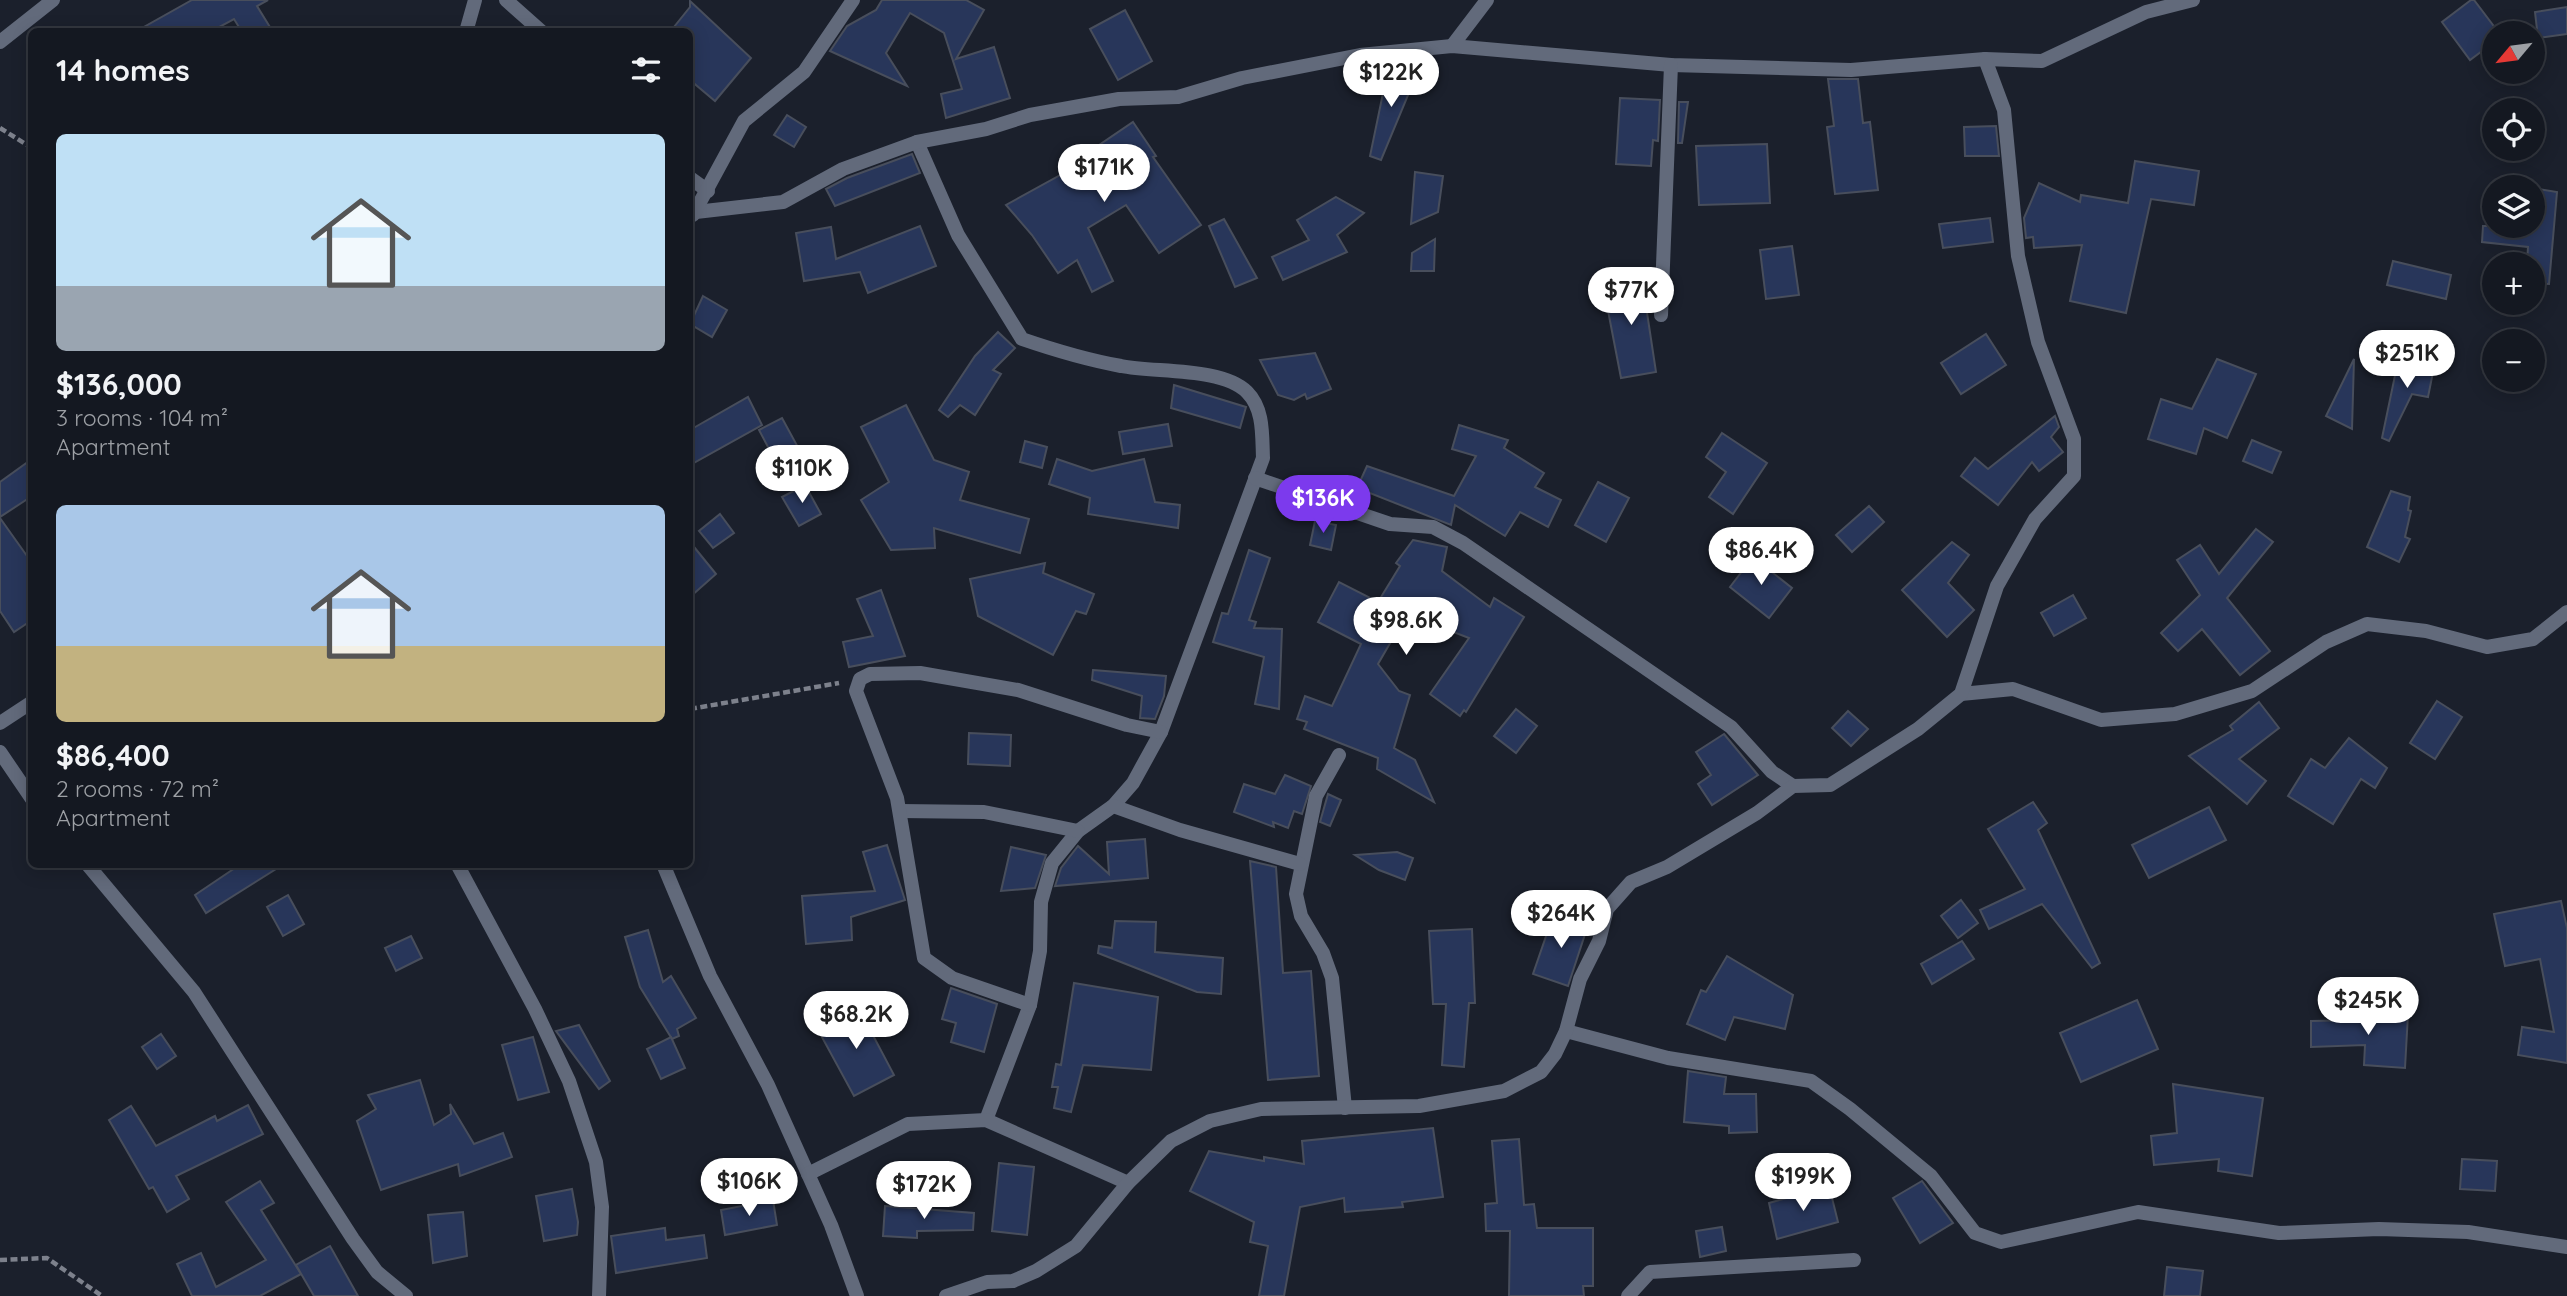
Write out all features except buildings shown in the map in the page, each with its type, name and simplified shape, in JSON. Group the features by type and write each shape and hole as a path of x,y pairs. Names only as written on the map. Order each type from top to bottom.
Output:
{"street":[{"path":"0,42 53,0"},
{"path":"467,28 475,0"},
{"path":"506,0 538,28"},
{"path":"693,215 744,121 804,72 853,0"},
{"path":"1452,46 1487,0"},
{"path":"693,215 783,202 843,169 917,142 986,128 1030,115 1119,99 1178,97 1294,66 1360,55 1452,46 1671,65 1851,70 1985,59 2042,61 2148,6 2193,0"},
{"path":"1255,478 1390,524 1433,527 1463,543 1731,727 1772,772 1793,786 1830,785 1918,729 1961,694 1997,586 2035,519 2074,476 2074,439 2038,342 2018,256 2004,110 1985,59"},
{"path":"1661,315 1671,65"},
{"path":"917,142 958,235 1022,339 1122,367 1231,380 1248,392 1259,410 1263,458 1161,733 1133,783 1113,806 1078,831 1052,863 1041,902 1040,951 1030,1005 986,1121"},
{"path":"693,180 708,191"},
{"path":"1961,694 2013,689 2101,720 2175,714 2252,691 2326,642 2367,624 2426,631 2487,647 2533,639 2567,612"},
{"path":"1030,1005 952,978 924,958 900,811 881,750 856,691 860,679 870,674 920,673 1018,690 1127,725 1161,733"},
{"path":"0,723 28,705"},
{"path":"0,752 28,793"},
{"path":"1339,755 1316,796 1296,894 1301,916 1323,953 1332,978 1345,1108"},
{"path":"946,1296 987,1282 1013,1281 1043,1267 1076,1246 1128,1182 1171,1141 1210,1121 1261,1109 1419,1106 1504,1091 1541,1072 1555,1054 1566,1031 1580,979 1599,941 1607,909 1631,882 1667,867 1757,813 1793,786"},
{"path":"1113,806 1180,830 1300,864"},
{"path":"900,811 984,812 1078,831"},
{"path":"90,868 194,992 353,1239 377,1272 403,1295"},
{"path":"459,868 535,1009 569,1081 596,1162 602,1207 599,1296"},
{"path":"665,868 710,976 768,1085 858,1296"},
{"path":"1566,1031 1668,1058 1811,1081 1850,1109 1930,1176 1975,1233 2001,1242 2138,1212 2279,1233 2379,1229 2468,1232 2567,1248"},
{"path":"808,1174 908,1124 986,1121 1128,1182"},
{"path":"1628,1296 1650,1272 1854,1260"}],"path":[{"path":"0,128 28,146"},
{"path":"693,708 860,679"},
{"path":"0,1260 47,1258 102,1296"}]}
